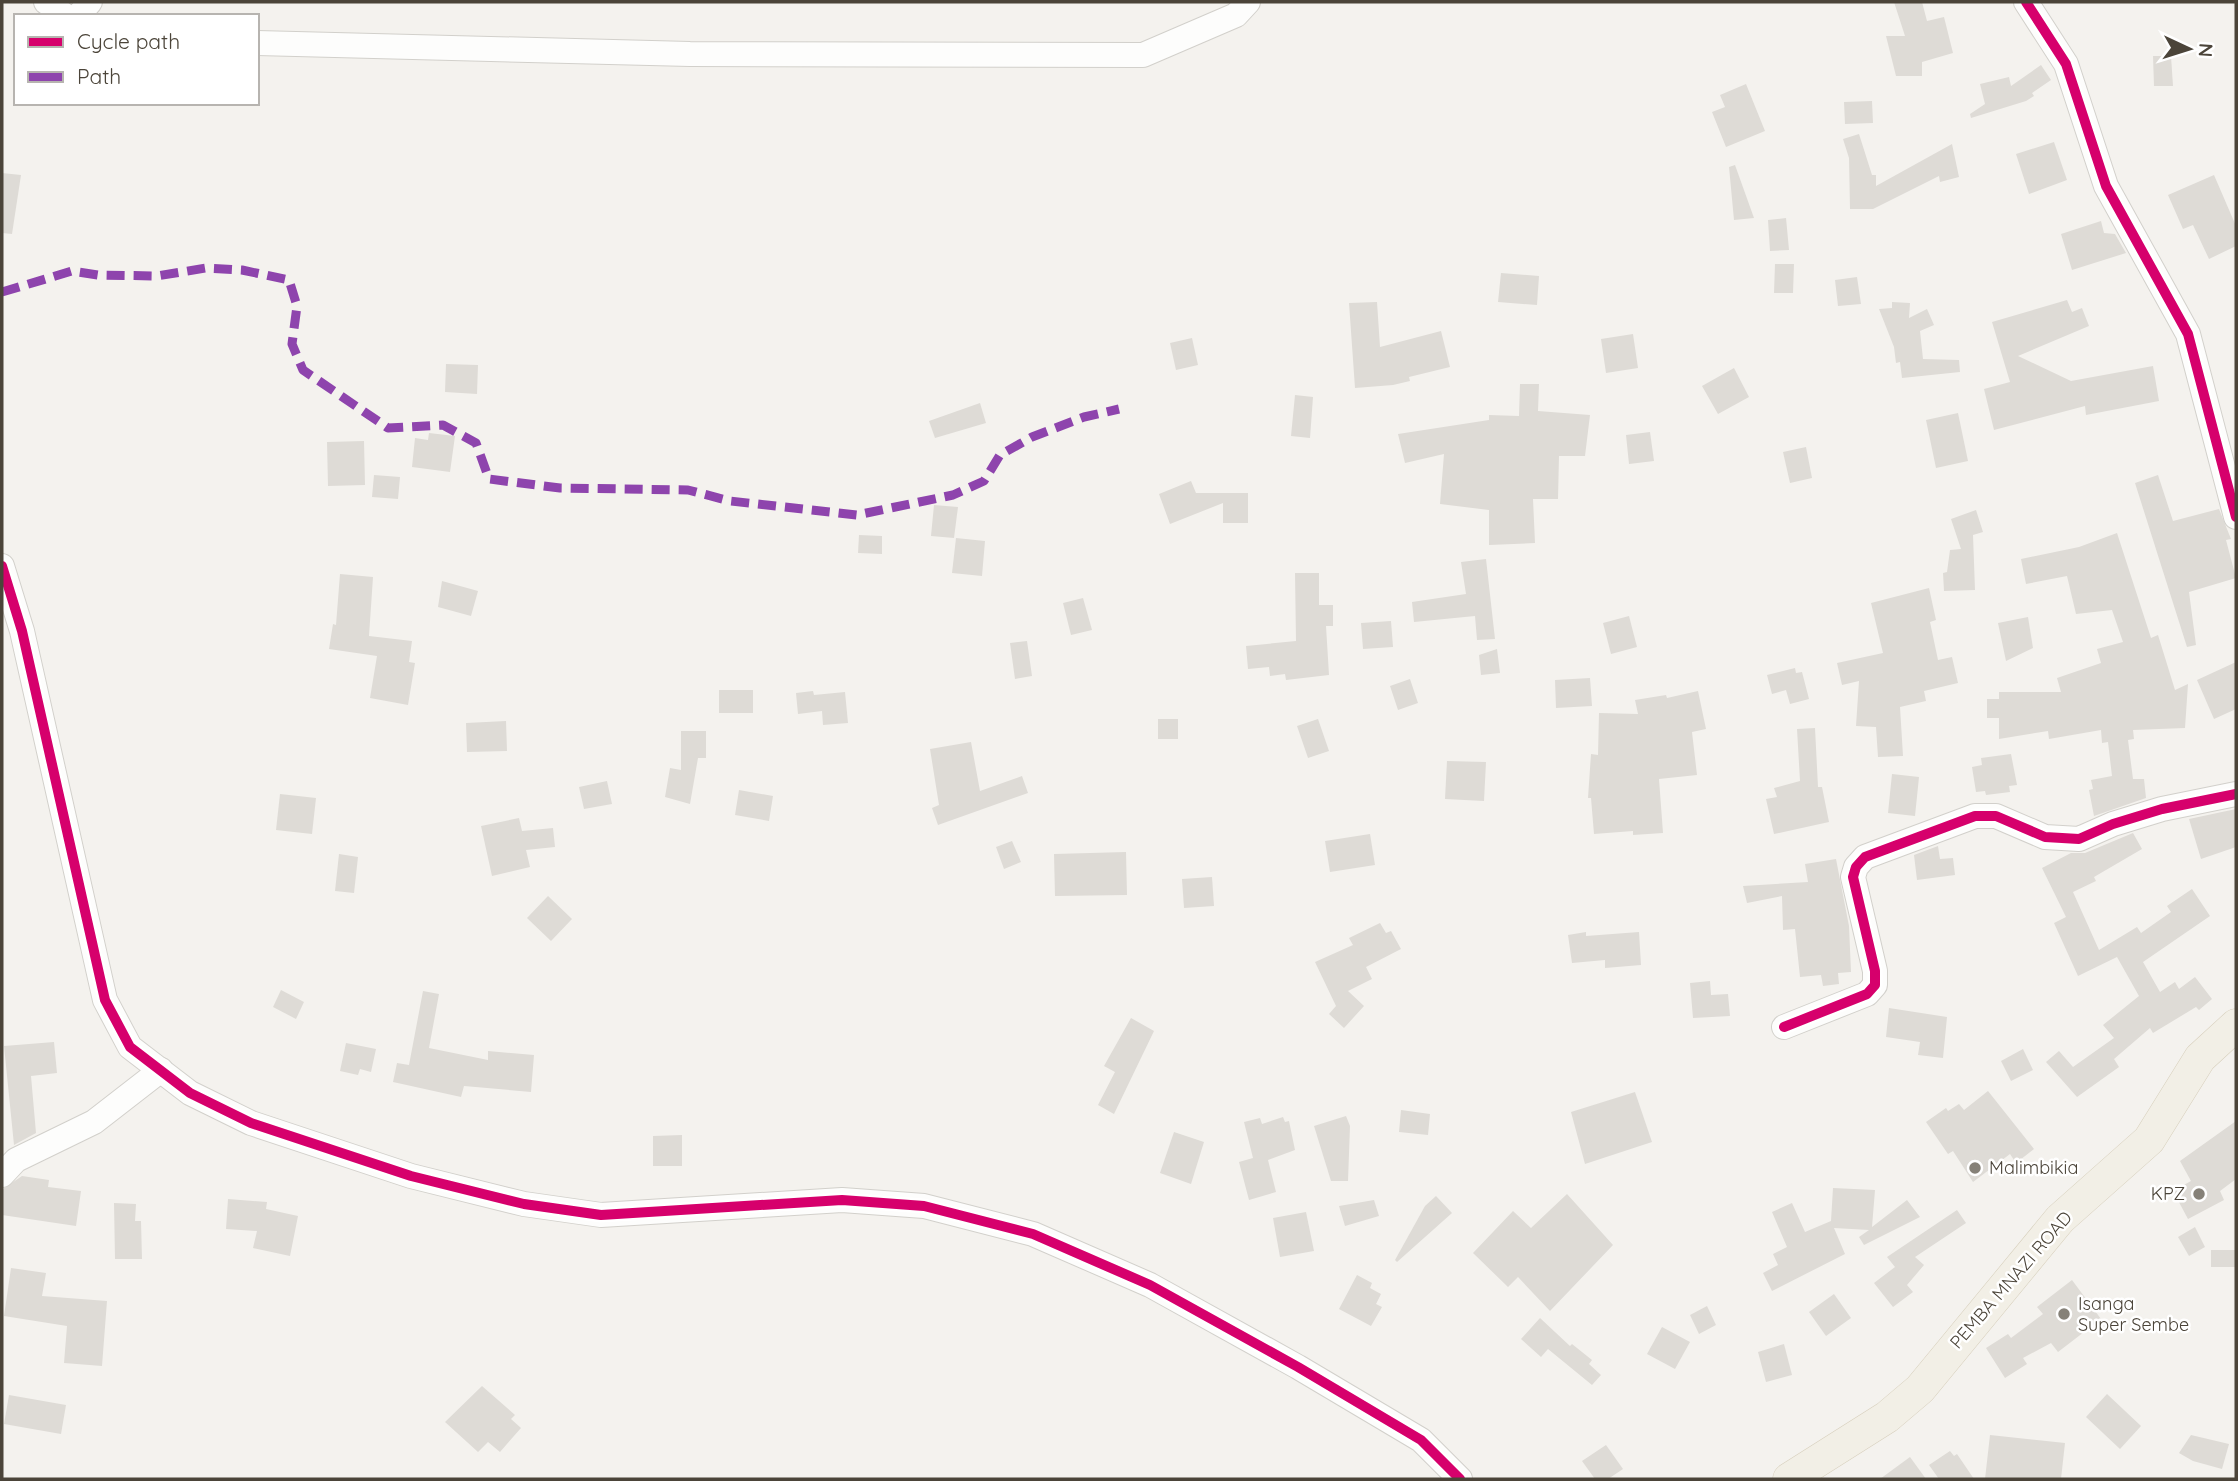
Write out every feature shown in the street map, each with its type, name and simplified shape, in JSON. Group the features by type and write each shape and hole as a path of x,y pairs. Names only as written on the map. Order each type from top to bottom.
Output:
{"main road":[{"name":"PEMBA MNAZI ROAD","path":"1789,1479 1868,1430 1920,1389 2060,1219 2149,1140 2200,1058 2236,1025"}],"street":[{"path":"46,2 63,14"},
{"path":"259,43 690,54 1143,55 1236,15 1248,2"},
{"path":"2026,2 2066,64 2105,186 2188,334 2236,517"},
{"path":"2,566 22,631 105,1000 130,1047 190,1093 251,1123 411,1176 524,1204 601,1215 842,1200 924,1206 1033,1234 1150,1285 1298,1367 1422,1440 1460,1479"},
{"path":"1784,1027 1867,994 1875,985 1875,971 1853,877 1856,867 1865,857 1975,816 1996,816 2045,837 2079,839 2113,824 2162,809 2236,794"},
{"path":"2,1175 16,1160 94,1122 161,1070"}],"building":[{"path":"1894,2 1922,2 1927,21 1944,17 1953,53 1922,62 1922,76 1896,76 1886,36 1905,36"},
{"path":"2153,56 2171,56 2173,86 2154,86"},
{"path":"2041,65 2051,80 2032,93 2034,96 1971,118 1970,114 1985,104 1980,84 2009,77 2011,86"},
{"path":"1746,84 1765,131 1726,147 1712,112 1725,107 1720,95"},
{"path":"1872,101 1873,123 1845,124 1844,102"},
{"path":"1859,134 1872,175 1876,175 1876,186 1952,144 1959,177 1940,182 1939,176 1873,209 1850,209 1849,158 1843,139"},
{"path":"2054,142 2067,180 2029,194 2016,154"},
{"path":"1735,165 1754,218 1734,220 1729,167"},
{"path":"2,173 21,175 12,234 2,233"},
{"path":"2214,175 2236,226 2236,246 2209,259 2193,225 2183,229 2168,195"},
{"path":"1786,218 1789,250 1770,251 1768,220"},
{"path":"2101,221 2104,233 2115,234 2126,253 2072,270 2061,234"},
{"path":"1775,264 1794,264 1793,293 1774,293"},
{"path":"1501,273 1539,276 1537,305 1498,302"},
{"path":"1857,277 1861,304 1838,306 1835,280"},
{"path":"2067,300 2072,312 2082,308 2089,326 2018,356 2071,381 2153,366 2159,401 2086,415 2085,406 1994,430 1984,389 2010,382 1992,322"},
{"path":"1377,302 1380,347 1441,331 1450,367 1409,377 1410,381 1393,385 1355,388 1349,303"},
{"path":"1892,302 1910,303 1909,318 1927,309 1934,325 1920,331 1923,359 1959,360 1960,372 1902,378 1900,362 1896,363 1894,347 1879,309 1892,308"},
{"path":"1633,334 1638,368 1606,373 1601,339"},
{"path":"1192,338 1198,365 1176,370 1170,343"},
{"path":"446,364 478,365 477,394 445,392"},
{"path":"1734,368 1749,397 1718,414 1702,386"},
{"path":"1520,384 1539,384 1538,411 1590,415 1585,456 1559,456 1558,499 1533,499 1535,543 1489,545 1489,510 1440,504 1444,454 1405,463 1398,434 1489,420 1489,415 1519,416"},
{"path":"1295,395 1313,397 1310,438 1291,436"},
{"path":"980,403 986,423 935,438 929,421"},
{"path":"1958,413 1968,461 1936,468 1926,420"},
{"path":"1650,432 1654,461 1629,464 1626,435"},
{"path":"429,433 455,436 450,472 412,467 415,438 428,440"},
{"path":"364,441 365,485 328,486 327,442"},
{"path":"1806,447 1812,478 1790,483 1783,452"},
{"path":"374,475 400,477 398,499 372,497"},
{"path":"2158,475 2173,521 2219,509 2231,539 2226,540 2236,578 2189,592 2196,645 2187,647 2135,483"},
{"path":"1191,481 1196,493 1248,493 1248,523 1223,523 1223,503 1170,524 1159,494"},
{"path":"934,505 958,507 954,538 931,536"},
{"path":"1976,510 1983,532 1973,535 1975,590 1944,591 1943,573 1947,572 1950,550 1961,549 1951,519"},
{"path":"2117,533 2151,638 2158,635 2175,690 2188,684 2185,728 2133,730 2134,739 2128,740 2133,779 2144,779 2146,798 2094,816 2089,790 2093,789 2091,780 2112,776 2108,742 2102,743 2101,730 2049,739 2048,731 1999,739 1999,718 1987,718 1987,699 1999,699 1999,692 2061,692 2057,678 2101,663 2097,649 2123,642 2112,610 2076,614 2067,576 2026,584 2021,559 2079,547"},
{"path":"859,535 882,536 882,554 858,553"},
{"path":"956,538 985,541 982,576 952,573"},
{"path":"1486,559 1495,639 1477,640 1475,616 1414,622 1412,602 1466,594 1461,562"},
{"path":"1295,573 1319,573 1319,605 1333,605 1333,626 1326,626 1329,675 1286,680 1285,674 1270,676 1269,667 1248,669 1246,646 1296,641"},
{"path":"340,574 373,577 369,636 412,641 409,662 415,663 408,705 370,698 377,656 329,649 333,624 336,625"},
{"path":"442,581 478,591 471,616 438,607"},
{"path":"1929,588 1936,620 1930,622 1938,660 1952,657 1958,683 1924,691 1926,701 1900,707 1903,756 1878,757 1876,727 1856,726 1859,681 1842,685 1837,663 1883,653 1871,603"},
{"path":"1083,598 1092,630 1071,635 1063,603"},
{"path":"1629,616 1637,647 1611,654 1603,623"},
{"path":"2028,617 2033,648 2006,661 1998,623"},
{"path":"1391,621 1393,647 1363,649 1361,623"},
{"path":"1027,641 1032,676 1015,679 1010,643"},
{"path":"1497,649 1500,673 1481,675 1479,655"},
{"path":"2236,662 2236,709 2214,719 2197,680"},
{"path":"1795,668 1796,673 1802,672 1809,699 1790,704 1786,690 1772,694 1767,675"},
{"path":"1590,678 1592,706 1556,708 1555,680"},
{"path":"1410,679 1418,703 1398,710 1390,686"},
{"path":"719,690 753,690 753,713 719,713"},
{"path":"813,691 814,695 845,692 848,723 823,725 822,711 798,714 796,693"},
{"path":"1698,691 1706,729 1692,732 1697,775 1659,779 1663,833 1633,835 1633,831 1594,834 1591,798 1588,798 1591,754 1598,755 1599,713 1638,714 1635,700 1666,695 1667,698"},
{"path":"1158,719 1178,719 1178,739 1158,739"},
{"path":"1318,719 1329,751 1308,758 1297,726"},
{"path":"506,721 507,751 467,752 466,723"},
{"path":"1815,728 1818,787 1822,787 1829,822 1774,834 1766,799 1777,797 1774,788 1800,781 1797,729"},
{"path":"681,731 706,731 706,758 698,758 690,804 665,797 670,768 681,770"},
{"path":"971,742 980,791 1022,776 1028,793 938,825 932,808 939,805 930,749"},
{"path":"2011,754 2017,785 2009,786 2010,792 1986,795 1985,791 1976,792 1972,767 1982,765 1981,758"},
{"path":"1447,761 1486,762 1484,801 1445,799"},
{"path":"1892,774 1919,777 1915,816 1888,813"},
{"path":"607,781 612,804 584,809 579,787"},
{"path":"739,790 773,796 769,821 735,815"},
{"path":"280,794 316,798 312,834 276,830"},
{"path":"2236,809 2236,847 2201,859 2189,819"},
{"path":"519,818 522,831 553,828 555,847 526,850 530,867 492,876 481,826"},
{"path":"2133,833 2142,849 2094,877 2096,881 2073,892 2099,950 2137,927 2141,933 2171,912 2167,906 2192,889 2210,916 2143,962 2160,992 2175,982 2179,989 2195,977 2212,999 2199,1010 2196,1007 2153,1033 2150,1028 2114,1059 2119,1067 2077,1097 2046,1062 2059,1051 2073,1067 2114,1038 2103,1025 2139,996 2117,957 2078,976 2054,923 2066,917 2042,868 2071,853 2085,853"},
{"path":"1370,834 1375,865 1330,872 1325,841"},
{"path":"1012,841 1021,862 1004,869 996,847"},
{"path":"1938,846 1940,859 1953,858 1955,875 1917,880 1914,855"},
{"path":"1126,852 1127,895 1055,896 1054,854"},
{"path":"339,854 358,857 354,893 335,891"},
{"path":"1836,859 1849,926 1851,972 1838,973 1839,984 1823,986 1821,975 1800,977 1795,929 1783,930 1782,896 1747,903 1743,886 1808,882 1805,864"},
{"path":"1212,877 1214,906 1184,908 1182,879"},
{"path":"548,896 572,919 551,941 527,918"},
{"path":"1380,923 1386,933 1391,931 1401,949 1366,967 1372,979 1348,991 1364,1006 1344,1028 1329,1014 1336,1006 1315,962 1353,945 1349,938"},
{"path":"1586,932 1586,936 1639,932 1641,965 1605,968 1605,960 1572,963 1568,935"},
{"path":"1710,981 1711,995 1728,994 1730,1016 1693,1018 1690,983"},
{"path":"281,990 304,1002 296,1019 273,1007"},
{"path":"423,991 439,994 429,1048 488,1060 488,1051 534,1055 531,1092 464,1086 461,1097 393,1082 397,1063 409,1065"},
{"path":"1889,1008 1947,1017 1943,1058 1918,1055 1920,1042 1886,1037"},
{"path":"1131,1018 1154,1031 1114,1114 1098,1105 1115,1072 1104,1066"},
{"path":"54,1042 57,1073 31,1076 36,1133 14,1145 4,1046"},
{"path":"346,1043 376,1049 371,1072 360,1069 358,1075 340,1071"},
{"path":"2023,1049 2033,1070 2011,1081 2001,1061"},
{"path":"1988,1091 2034,1149 2016,1163 2010,1154 1973,1182 1953,1151 1948,1154 1926,1122 1946,1108 1948,1111 1959,1104 1964,1110"},
{"path":"1635,1092 1652,1142 1585,1164 1571,1112"},
{"path":"1401,1110 1430,1114 1428,1135 1399,1132"},
{"path":"1346,1116 1350,1126 1348,1181 1331,1181 1314,1126"},
{"path":"1283,1117 1285,1122 1289,1121 1295,1150 1268,1160 1276,1192 1249,1200 1239,1162 1253,1158 1244,1122 1260,1118 1262,1124"},
{"path":"2236,1121 2236,1179 2220,1191 2224,1200 2188,1219 2173,1191 2191,1181 2180,1161"},
{"path":"1174,1132 1204,1142 1191,1184 1160,1173"},
{"path":"682,1135 682,1166 653,1166 653,1136"},
{"path":"22,1176 49,1180 48,1187 81,1191 76,1226 2,1215 3,1189"},
{"path":"1833,1188 1875,1190 1872,1227 1907,1200 1920,1217 1864,1245 1859,1237 1869,1230 1834,1228 1845,1254 1772,1291 1763,1273 1778,1265 1773,1254 1787,1247 1772,1212 1792,1203 1805,1232 1831,1221"},
{"path":"1567,1194 1613,1245 1550,1311 1518,1277 1508,1287 1473,1253 1513,1211 1531,1228"},
{"path":"1436,1196 1452,1213 1397,1262 1395,1260 1425,1206"},
{"path":"228,1199 267,1202 266,1209 298,1216 290,1256 253,1248 257,1231 226,1229"},
{"path":"1374,1200 1379,1216 1345,1226 1339,1206"},
{"path":"114,1203 136,1204 135,1221 141,1221 142,1259 115,1259"},
{"path":"1957,1210 1966,1223 1915,1257 1924,1265 1907,1285 1913,1292 1893,1307 1874,1283 1895,1267 1887,1257"},
{"path":"1306,1212 1314,1251 1280,1257 1273,1218"},
{"path":"2195,1227 2205,1247 2189,1256 2178,1237"},
{"path":"2211,1250 2235,1250 2235,1267 2211,1267"},
{"path":"11,1268 46,1273 42,1296 107,1301 102,1366 64,1363 67,1326 4,1316"},
{"path":"1357,1275 1372,1283 1370,1288 1381,1294 1376,1304 1382,1307 1371,1326 1339,1309"},
{"path":"2072,1280 2101,1319 2058,1352 2051,1343 2023,1358 2027,1364 2005,1378 1986,1348 2008,1334 2011,1338 2043,1314 2037,1307"},
{"path":"1834,1294 1851,1318 1826,1336 1809,1312"},
{"path":"1707,1306 1716,1325 1699,1334 1690,1315"},
{"path":"1540,1318 1570,1346 1572,1344 1592,1360 1589,1364 1601,1375 1592,1385 1548,1349 1541,1357 1521,1339"},
{"path":"1662,1327 1690,1342 1675,1369 1647,1354"},
{"path":"1784,1344 1792,1375 1766,1382 1758,1352"},
{"path":"482,1386 515,1415 511,1419 521,1428 500,1452 488,1442 478,1452 445,1422"},
{"path":"2107,1394 2141,1426 2120,1449 2086,1417"},
{"path":"9,1395 66,1405 61,1434 4,1424"},
{"path":"1990,1435 2065,1443 2061,1479 1985,1479"},
{"path":"2191,1435 2229,1444 2222,1469 2193,1461 2179,1453"},
{"path":"1606,1445 1623,1469 1608,1479 1595,1479 1582,1461"},
{"path":"1950,1451 1954,1456 1957,1454 1974,1479 1939,1479 1929,1465"},
{"path":"1910,1457 1926,1479 1880,1479"}],"marked path":[{"path":"2,292 72,271 98,275 157,276 206,268 242,270 289,280 297,306 292,344 303,370 388,428 443,425 476,443 489,479 560,488 688,490 730,501 857,515 953,495 984,481 1000,455 1032,437 1084,417 1119,409"}],"cycle path":[{"path":"2026,2 2066,64 2106,186 2188,334 2236,517"},
{"path":"2,566 22,631 105,1000 130,1047 190,1093 251,1123 411,1176 524,1204 601,1215 842,1200 924,1206 1033,1234 1150,1285 1298,1367 1421,1440 1460,1479"},
{"path":"1784,1027 1867,994 1875,985 1875,971 1853,877 1856,867 1865,857 1975,816 1996,816 2045,837 2079,839 2113,824 2162,809 2236,794"}],"place":[{"name":"Malimbikia","path":"1975,1168"},
{"name":"KPZ","path":"2199,1194"},
{"name":"Isanga Super Sembe","path":"2064,1314"}]}
